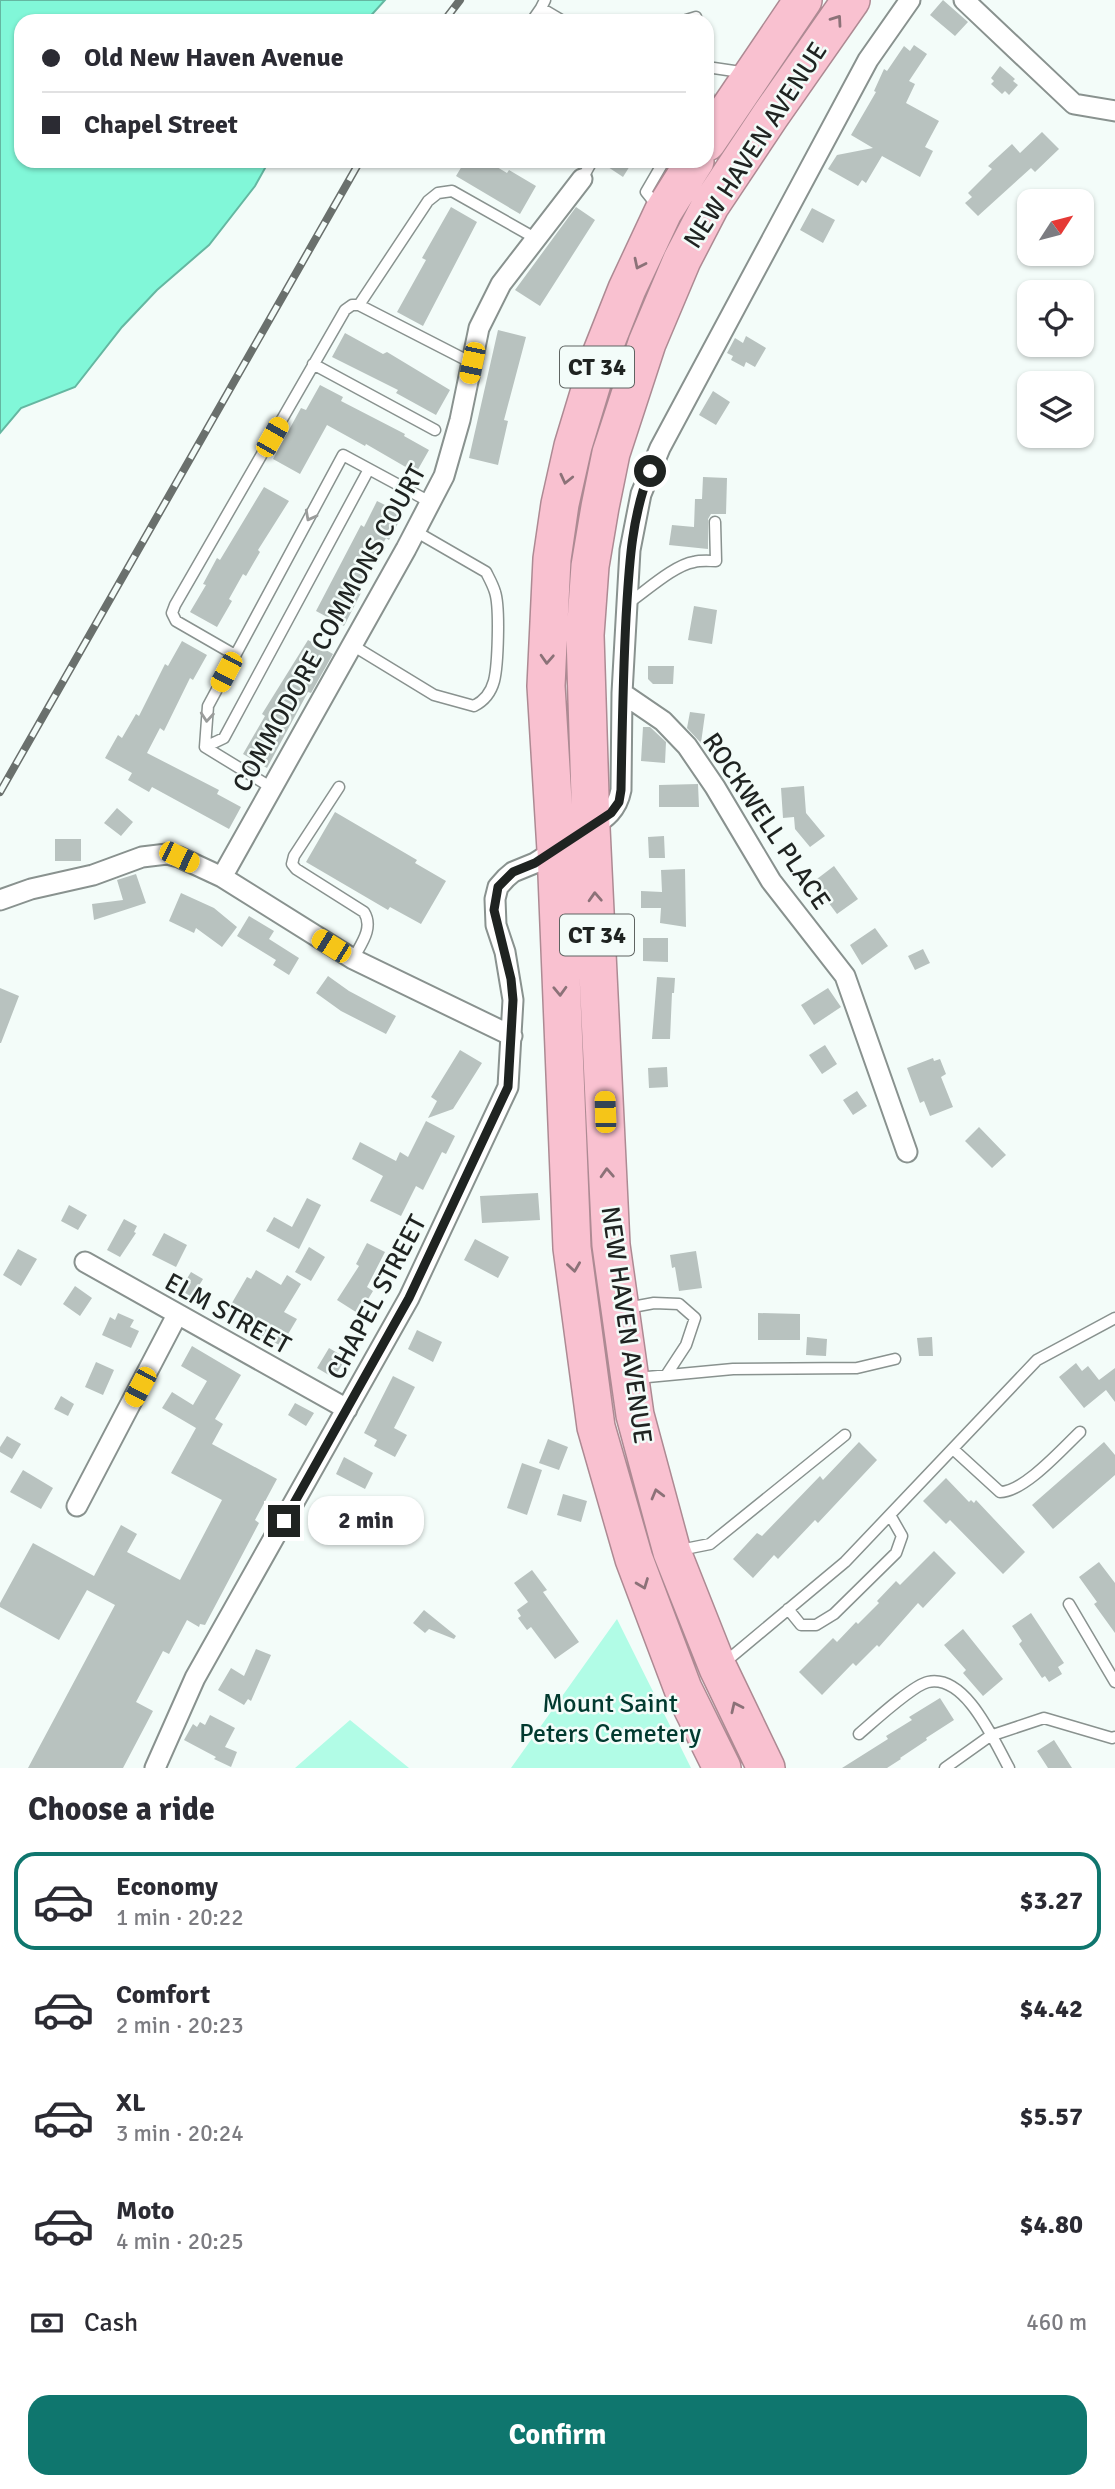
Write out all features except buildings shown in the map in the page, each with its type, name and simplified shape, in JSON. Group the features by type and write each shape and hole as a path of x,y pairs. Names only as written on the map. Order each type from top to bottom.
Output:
{"highway":[{"name":"NEW HAVEN AVENUE","path":"714,120 724,92 803,0"},
{"name":"NEW HAVEN AVENUE","path":"766,1768 718,1668 672,1551 635,1415 611,1245 591,828 585,635 590,566 611,453 647,343 682,260 710,206 851,0"},
{"path":"724,92 770,116"},
{"name":"NEW HAVEN AVENUE","path":"691,168 663,212 627,289 600,356 573,446 560,504 552,559 546,686 556,849 572,1248 596,1427 634,1559 683,1689 722,1768"}],"street":[{"name":"CHAPEL STREET","path":"155,1768 195,1678 409,1298 508,1087 512,1036 511,979 496,925 495,898 498,887 513,872 535,863 591,828 611,813 619,802 630,550 641,494 660,448 868,60 910,0"},
{"path":"964,0 1074,104 1115,111"},
{"name":"COMMODORE COMMONS COURT","path":"222,877 444,476 460,420 479,328 501,284 582,179"},
{"name":"ROCKWELL PLACE","path":"622,693 663,721 687,746 715,787 771,881 845,976 907,1152"},
{"path":"0,901 31,889 93,875 155,854 179,857 222,877 353,959 512,1036"},
{"name":"ELM STREET","path":"85,1262 347,1409"},
{"path":"77,1506 177,1315"}],"lane":[{"path":"714,68 734,71 724,92"},
{"path":"582,179 588,168"},
{"path":"660,168 646,192 663,212"},
{"path":"359,305 428,201 438,193 452,191 535,238"},
{"path":"235,655 176,621 172,613 345,310 352,305 359,305 472,363"},
{"path":"313,365 435,430"},
{"path":"205,747 208,706 342,456 430,502"},
{"path":"205,747 224,737 369,469"},
{"path":"627,604 675,568 693,562 716,561 715,522"},
{"path":"352,645 434,695 474,706 483,701 494,681 498,619 496,594 490,579 486,572 415,531"},
{"path":"205,747 272,788"},
{"path":"339,786 294,856 292,864 368,916 368,929 353,959"},
{"path":"620,1309 654,1303 679,1304 695,1318 686,1345 667,1374"},
{"path":"718,1668 845,1562 1037,1360 1115,1318"},
{"path":"630,1378 784,1367 857,1368 895,1359"},
{"path":"953,1449 1000,1492 1006,1492 1024,1483 1080,1432"},
{"path":"672,1551 710,1544 845,1434"},
{"path":"788,1609 801,1625 816,1625 834,1615 896,1553 902,1536 890,1515"},
{"path":"1069,1604 1115,1682"},
{"path":"859,1734 926,1682 941,1681 952,1685 968,1700 1009,1768"},
{"path":"945,1768 990,1736 1044,1718 1115,1737"}],"green space":[{"name":"Mount Saint Peters Cemetery","path":"617,1619 691,1768 511,1768"},
{"path":"350,1720 409,1768 295,1768"}],"shaded area":[{"path":"0,0 385,0 372,14 14,14 14,168 265,168 255,186 209,245 157,290 122,327 75,387 21,408 0,433"}],"railway":[{"path":"449,14 460,0"},
{"path":"0,792 356,168"}],"route":[{"path":"284,1521 409,1298 508,1087 513,1000 511,979 494,910 498,887 513,872 535,863 591,828 611,813 619,802 630,550 641,494 650,471"}]}
